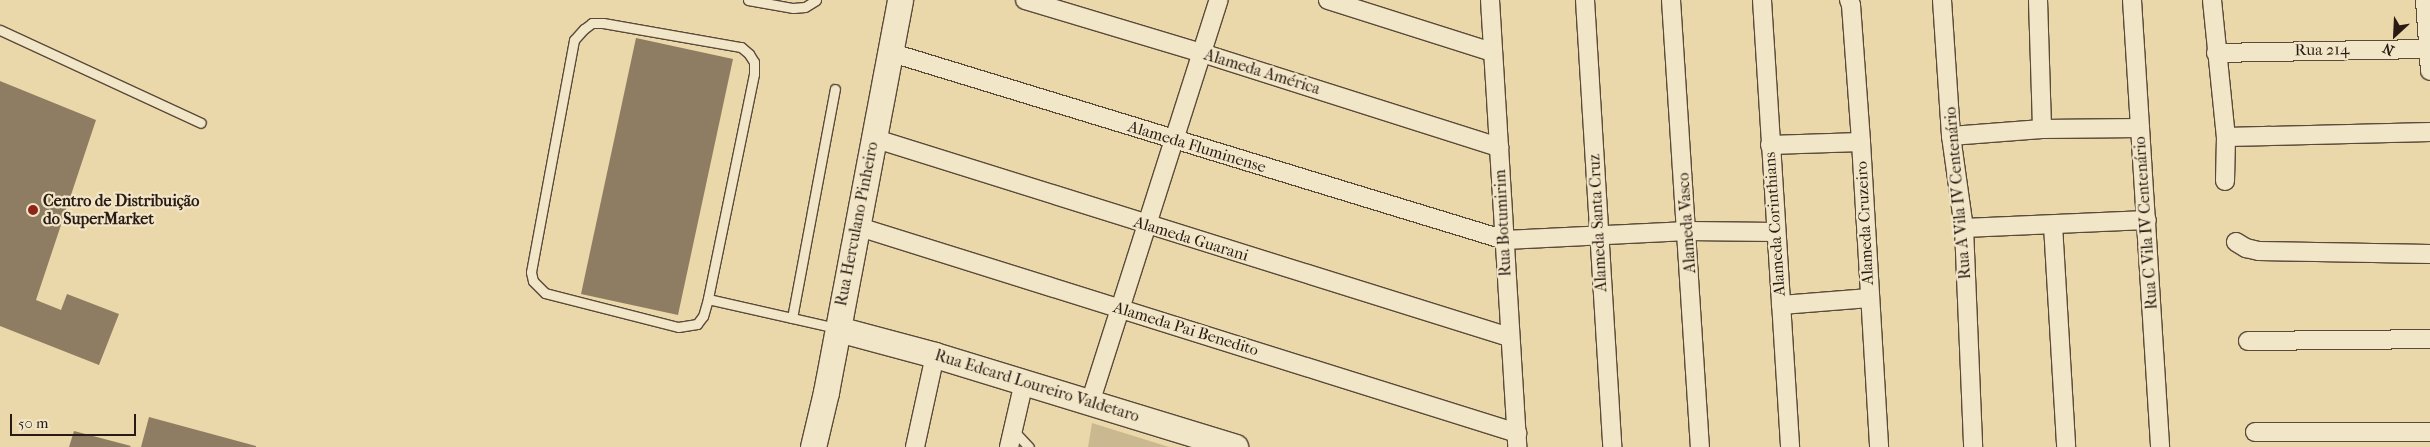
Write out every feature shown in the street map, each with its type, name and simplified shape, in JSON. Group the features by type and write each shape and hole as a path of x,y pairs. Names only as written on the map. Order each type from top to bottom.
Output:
{"street":[{"name":"Rua Herculano Pinheiro","path":"814,447 900,0"},
{"name":"Alameda América","path":"1025,0 1202,53 1499,147"},
{"path":"1090,403 1122,308 1219,0"},
{"path":"1328,0 1492,52"},
{"name":"Rua Botumirim","path":"1490,0 1505,240 1509,338 1517,440"},
{"name":"Alameda Santa Cruz","path":"1584,0 1612,447"},
{"name":"Alameda Vasco","path":"1672,0 1700,447"},
{"name":"Alameda Corinthians","path":"1762,0 1790,447"},
{"name":"Alameda Cruzeiro","path":"1849,0 1852,5 1879,447"},
{"name":"Rua A Vila IV Centenário","path":"1942,0 1952,136 1964,228 1973,447"},
{"path":"2038,0 2042,129"},
{"name":"Rua C Vila IV Centenário","path":"2132,0 2160,447"},
{"path":"2212,0 2226,137 2225,181"},
{"path":"2425,0 2430,71"},
{"name":"Rua 214","path":"2216,53 2428,49"},
{"name":"Alameda Fluminense","path":"889,52 1505,240 1688,232 1776,232"},
{"path":"1952,136 2042,129 2140,128"},
{"path":"2226,137 2430,132"},
{"name":"Alameda Guarani","path":"873,138 1509,338"},
{"path":"1770,145 1861,142"},
{"path":"1964,228 2147,220"},
{"path":"2053,225 2066,447"},
{"name":"Alameda Pai Benedito","path":"856,226 1122,308 1517,440"},
{"path":"2236,242 2246,248 2259,251 2430,254"},
{"path":"1781,305 1870,298"},
{"name":"Rua Edcard Loureiro Valdetaro","path":"838,328 935,354 1235,447"},
{"path":"2248,341 2430,339"},
{"path":"915,447 935,354"},
{"path":"1011,438 1024,382"},
{"path":"2255,432 2430,432"}],"lane":[{"path":"748,0 793,8 805,6 816,0"},
{"path":"592,23 603,23 741,47 754,62 754,74 708,299 703,316 697,324 678,327 545,293 533,281 531,272 574,40 592,23"},
{"path":"0,30 200,123"},
{"path":"792,318 835,89"},
{"path":"708,299 838,328"},
{"path":"1011,438 1029,447"}],"shaded area":[{"path":"1092,423 1169,447 1088,447"}],"building":[{"path":"636,38 733,59 678,315 581,294"},
{"name":"Centro de Distribuição do SuperMarket","path":"0,81 96,120 36,300 61,310 67,294 119,314 99,365 0,326"},
{"path":"149,417 256,446 256,447 141,447"},
{"path":"74,431 131,446 69,447"}],"place":[{"name":"Centro de Distribuição do SuperMarket","path":"33,210"}]}
